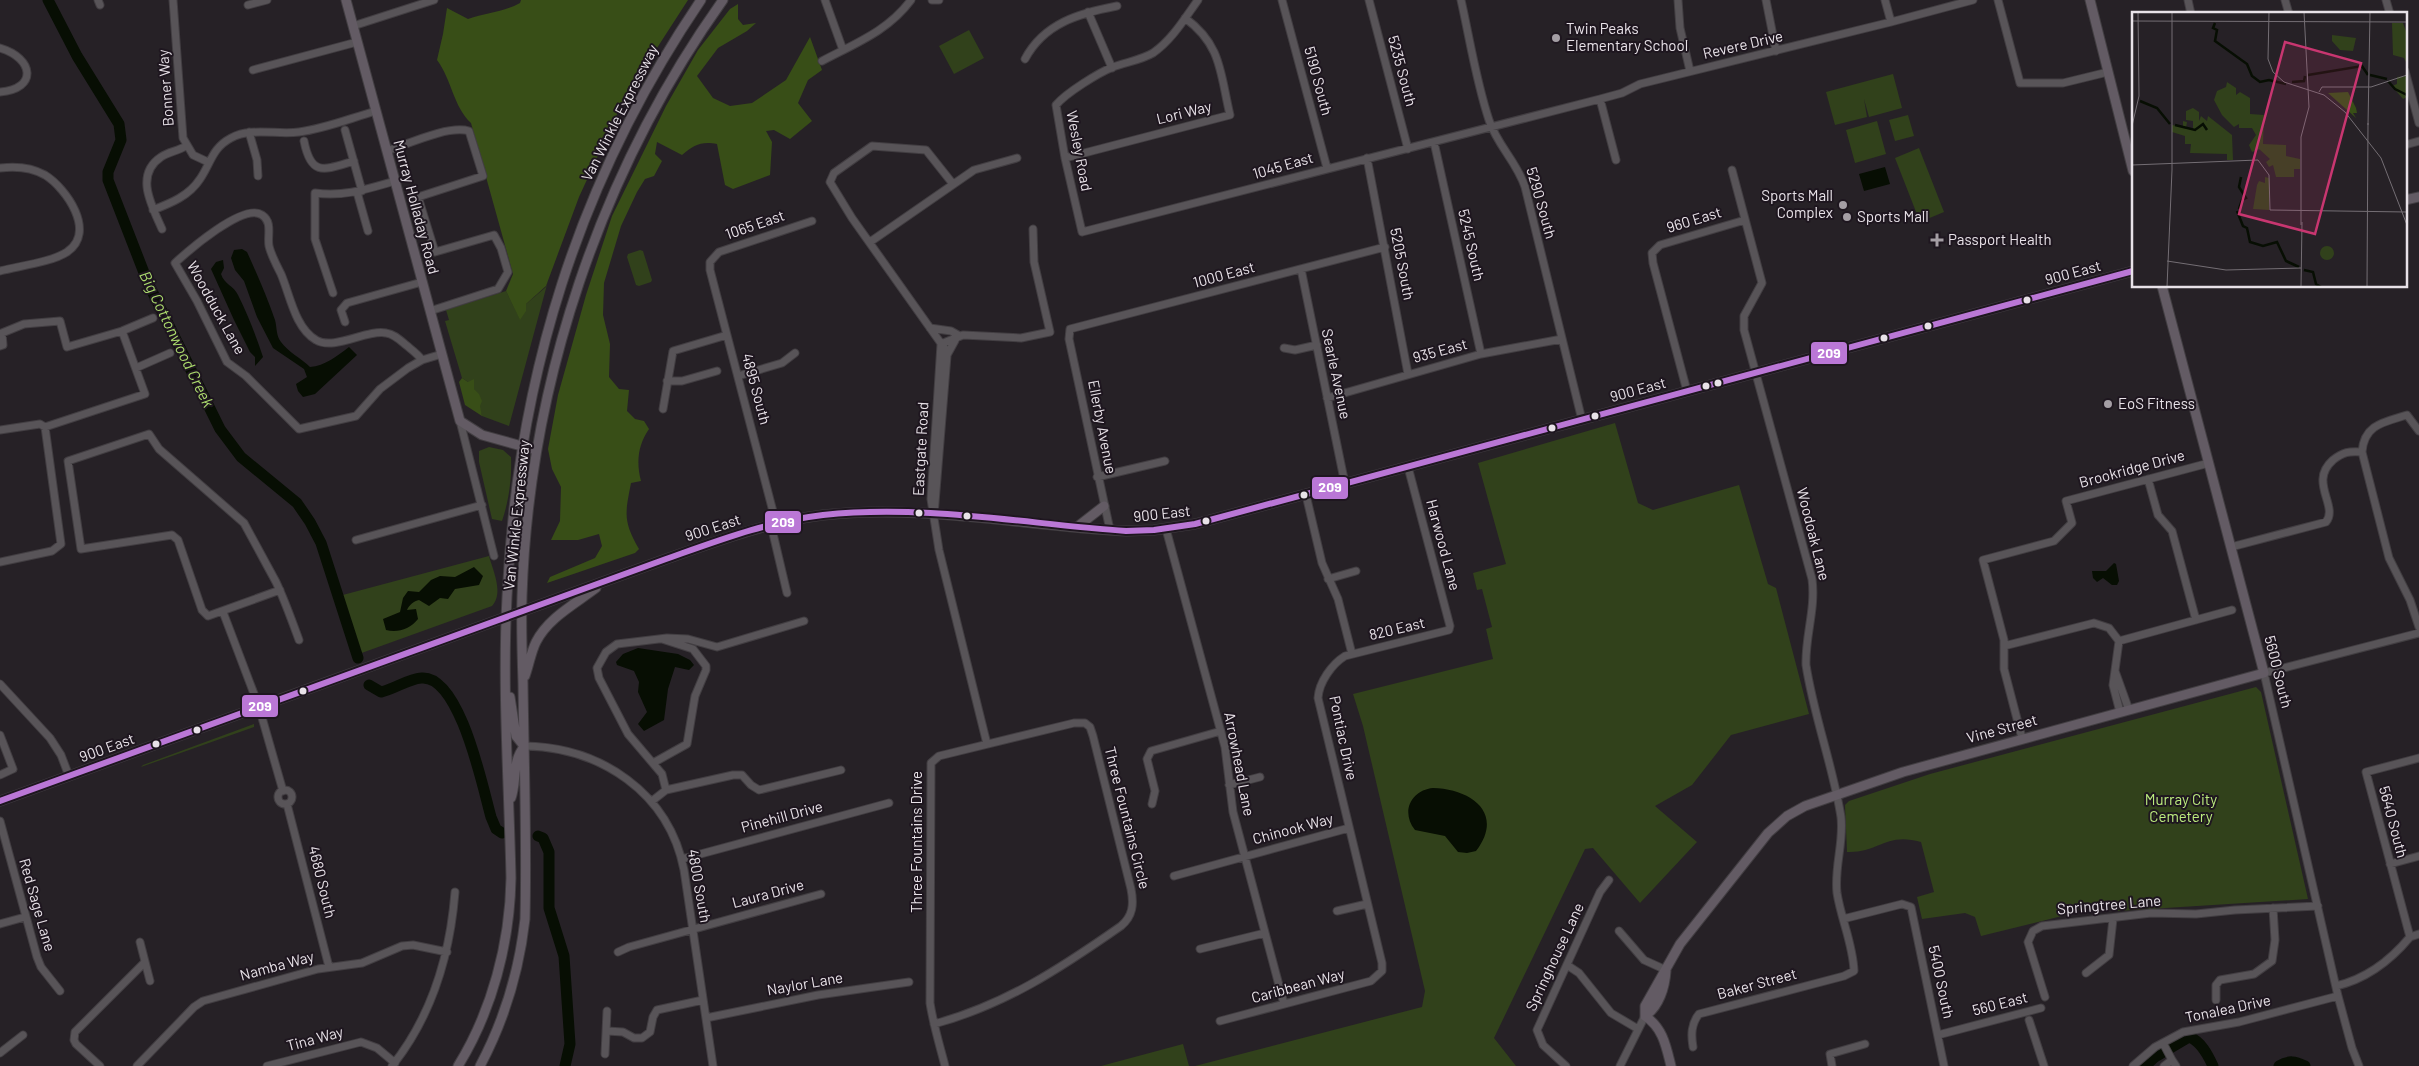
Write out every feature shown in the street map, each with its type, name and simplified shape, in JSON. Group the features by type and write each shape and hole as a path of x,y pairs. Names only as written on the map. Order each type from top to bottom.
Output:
{"main road":[{"name":"Murray Holladay Road","path":"346,0 460,421"},
{"name":"Van Winkle Expressway","path":"458,1066 484,1011 505,941 511,893 506,618 512,522 522,447 543,344 566,266 587,210 615,146 641,96 700,0"},
{"name":"Van Winkle Expressway","path":"480,1066 511,995 522,945 526,892 521,612 526,524 536,450 563,336 590,255 627,162 663,94 723,0"},
{"path":"2090,0 2132,167"},
{"path":"2406,200 2419,197"},
{"name":"900 East","path":"0,801 708,544 774,524 846,513 889,512 1110,530 1166,529 1209,521 2132,271"},
{"name":"5600 South","path":"2163,288 2264,673"},
{"path":"460,421 482,435 536,450"},
{"path":"1077,528 1104,506"},
{"path":"523,685 534,648 544,630 553,620 606,581"},
{"name":"Vine Street","path":"1645,1016 1645,1006 1685,937 1774,827 1800,809 1836,794 1908,770 2264,673"},
{"path":"506,682 513,709 514,729 519,742 524,746 518,756 516,785 509,804"},
{"path":"1645,1016 1653,1022 1661,1033 1671,1066"}],"street":[{"name":"Bonner Way","path":"173,0 182,125 186,146 194,155 208,162"},
{"path":"248,6 267,0"},
{"path":"353,26 434,0"},
{"path":"825,0 844,50"},
{"path":"822,61 880,31 894,20 911,0"},
{"path":"932,0 939,0"},
{"name":"Wesley Road","path":"1082,232 1065,158 1056,105 1062,99 1112,68 1140,59 1154,52 1166,43 1198,0"},
{"name":"5190 South","path":"1282,0 1327,168"},
{"name":"5235 South","path":"1369,0 1408,149"},
{"name":"5290 South","path":"1461,0 1492,128 1515,163 1523,181 1582,420"},
{"path":"1678,0 1680,28 1690,71"},
{"path":"1766,0 1776,51"},
{"path":"1885,0 1891,22"},
{"name":"Revere Drive","path":"1492,128 1618,94 1640,84 1973,0"},
{"path":"1998,0 2020,82 2063,83 2108,72"},
{"path":"1026,59 1036,40 1069,18 1117,6"},
{"path":"1088,12 1112,68"},
{"name":"Lori Way","path":"1065,158 1230,115 1214,49 1202,32 1185,18"},
{"path":"253,70 357,42"},
{"path":"0,48 20,58 27,67 28,74 22,84 13,89 0,92"},
{"path":"2406,75 2419,123"},
{"path":"1600,99 1616,160"},
{"path":"154,210 178,200 191,191 201,178 218,146 227,140 249,132 305,131 376,111"},
{"name":"1045 East","path":"1082,232 1216,199 1327,168 1492,128"},
{"path":"387,151 448,131 463,129 469,132 483,176 418,197 435,252 494,235 501,248 508,272 503,284 498,289 430,311"},
{"path":"345,130 354,161 368,231"},
{"path":"249,132 257,160 258,176"},
{"path":"304,141 308,158 314,165 327,168 354,161"},
{"path":"2406,145 2419,141"},
{"name":"5245 South","path":"1434,142 1481,354"},
{"path":"162,229 146,189 150,168 161,157 186,146"},
{"path":"947,356 941,344 832,187 830,179 834,173 872,146 926,150 953,184"},
{"path":"870,242 978,168 1017,158"},
{"name":"5205 South","path":"1367,158 1408,374"},
{"path":"0,168 25,167 55,182 76,212 80,230 78,239 68,252 0,271"},
{"name":"Woodoak Lane","path":"1732,170 1762,283 1744,316 1744,330 1811,571 1814,603 1806,648 1806,665 1836,794 1842,832 1837,884 1843,920 1854,959 1854,971"},
{"path":"333,293 315,239 315,193 338,195 359,192 395,181"},
{"name":"Woodduck Lane","path":"258,213 263,215 268,225 269,245 294,309 300,321 314,339 320,342 331,343 385,332 399,340 422,360 380,389 356,416 298,429 246,376 227,362 198,301 175,263 213,231 238,218 258,213"},
{"name":"1065 East","path":"710,262 719,252 812,220"},
{"name":"960 East","path":"1687,391 1652,259 1653,250 1660,245 1745,220"},
{"path":"941,344 958,336 1021,338 1050,332 1034,262 1032,228"},
{"name":"1000 East","path":"1070,329 1385,247"},
{"name":"4895 South","path":"710,262 774,524 787,593"},
{"name":"Searle Avenue","path":"1301,269 1345,484"},
{"path":"345,322 341,310 347,303 422,282"},
{"path":"0,346 3,345 2,333 24,324 60,321 67,347 122,331 153,318"},
{"path":"930,328 951,332 958,336"},
{"name":"Ellerby Avenue","path":"1070,329 1069,339 1094,451 1097,477 1110,530"},
{"path":"0,430 40,424 45,427 145,394 122,331"},
{"path":"663,409 671,355 674,350 727,334"},
{"name":"Eastgate Road","path":"934,515 947,356 958,336"},
{"name":"935 East","path":"1328,398 1481,354 1562,339"},
{"name":"Eastgate Road","path":"934,515 931,499 941,344"},
{"path":"1284,348 1295,350 1317,345"},
{"path":"136,368 170,352"},
{"path":"738,376 782,363 795,353"},
{"path":"422,360 442,354"},
{"path":"667,381 682,381 717,371"},
{"path":"2419,431 2407,415 2374,426 2365,437 2362,452 2389,558 2410,600 2419,626"},
{"name":"Murray Holladay Road","path":"460,421 494,556"},
{"path":"0,562 52,551 60,544 45,427"},
{"path":"280,590 208,616 202,610 178,540 172,535 81,549 68,461 149,434 159,450 244,524 280,590 299,640"},
{"path":"2231,548 2320,524 2329,518 2322,480 2327,465 2342,453 2362,452"},
{"path":"1097,477 1138,465 1165,461"},
{"name":"Brookridge Drive","path":"2004,646 1983,560 2054,541 2072,523 2066,501 2209,463"},
{"name":"Harwood Lane","path":"1408,466 1450,626 1449,630"},
{"path":"2148,479 2156,510 2172,531 2196,620"},
{"path":"1306,494 1328,579 1340,604 1352,654"},
{"path":"356,540 482,505"},
{"path":"934,515 939,550 987,744"},
{"name":"Arrowhead Lane","path":"1166,529 1225,747 1233,812 1284,1004"},
{"path":"1328,579 1356,572"},
{"path":"2119,641 2232,610"},
{"name":"4680 South","path":"223,612 259,707 283,791 288,791 292,796 287,804 329,967"},
{"path":"666,790 662,774 648,760 628,734 597,672 606,652 617,644 662,639 688,639 718,647 804,621"},
{"path":"2022,738 2004,669 2004,646 2094,623 2110,628 2119,641 2116,671 2112,685 2124,711"},
{"name":"820 East","path":"1352,654 1449,630"},
{"name":"Vine Street","path":"2264,673 2419,633"},
{"path":"653,763 687,744 696,696 706,666 693,649 662,639"},
{"name":"Pontiac Drive","path":"1352,654 1336,662 1322,685 1318,698 1382,964 1380,974"},
{"name":"5600 South","path":"2264,673 2338,996 2352,1048 2359,1066"},
{"path":"0,684 50,738 61,755 69,776"},
{"name":"Three Fountains Circle","path":"934,1024 978,1011 1029,986 1120,926 1128,919 1132,907 1131,889 1093,736 1088,725 1074,722 987,744"},
{"path":"1152,804 1154,791 1147,759 1150,751 1221,731"},
{"path":"0,735 13,769 0,775"},
{"name":"Three Fountains Drive","path":"945,1066 934,1024 930,983 930,766 932,761 939,756 987,744"},
{"name":"4800 South","path":"524,746 560,750 601,763 628,778 652,801 673,834 682,859 713,1066"},
{"name":"5640 South","path":"2410,937 2366,772 2419,758"},
{"path":"652,801 666,790 733,775 742,775 751,785 759,790 841,770"},
{"path":"1229,785 1260,777"},
{"name":"Pinehill Drive","path":"682,859 889,803"},
{"name":"Red Sage Lane","path":"0,821 25,916 41,967 60,991"},
{"name":"Chinook Way","path":"1174,876 1349,828"},
{"path":"2390,864 2419,856"},
{"name":"Springhouse Lane","path":"1566,1066 1543,1046 1538,1037 1537,1030 1600,892 1609,880"},
{"path":"393,1064 419,1024 434,993 447,952 455,892"},
{"name":"Laura Drive","path":"618,952 693,929 821,894"},
{"path":"1337,912 1367,904"},
{"name":"5400 South","path":"1843,920 1902,904 1909,904 1913,910 1944,1066"},
{"name":"Springtree Lane","path":"2045,997 2028,946 2033,931 2050,924 2113,919 2151,913 2196,914 2318,906"},
{"path":"2216,1000 2216,985 2220,980 2254,974 2272,961 2275,940 2273,908"},
{"path":"0,924 25,916"},
{"path":"2086,973 2109,955 2113,919"},
{"path":"1619,931 1645,961 1666,970"},
{"path":"1200,949 1265,933"},
{"path":"2336,986 2357,980 2391,958 2410,937 2419,934"},
{"path":"140,942 150,981"},
{"name":"Namba Way","path":"137,1066 194,1006 203,1001 329,967 362,963 402,946 413,945 447,952"},
{"path":"100,1066 76,1044 74,1040 75,1032 145,962"},
{"path":"1566,965 1582,976 1611,1012 1638,1029"},
{"name":"Baker Street","path":"1693,1047 1691,1036 1693,1025 1700,1014 1844,976 1854,971"},
{"name":"Caribbean Way","path":"1220,1021 1371,981 1380,974"},
{"name":"Naylor Lane","path":"706,1018 818,994 909,982"},
{"name":"Tonalea Drive","path":"2133,1066 2183,1032 2239,1022 2338,996"},
{"path":"607,1031 623,1032 634,1038 642,1038 650,1032 653,1016 657,1010 703,1000"},
{"name":"560 East","path":"1938,1035 2041,1008"},
{"path":"605,1054 607,1011"},
{"name":"Vine Street","path":"1620,1066 1645,1016"},
{"path":"2029,1020 2044,1066"},
{"path":"0,1053 23,1035"},
{"name":"Tina Way","path":"267,1066 360,1042 377,1048 393,1064"},
{"path":"1832,1066 1830,1054 1865,1044"},
{"path":"2164,1045 2173,1060 2164,1066"}],"green space":[{"path":"521,0 688,0 624,99 579,197 546,286 526,304 526,311 520,320 506,291 513,274 471,123 460,109 437,60 447,8 468,19 508,8 520,3"},
{"path":"738,4 738,19 743,25 756,23 747,31 718,48 697,76 713,98 730,106 752,103 786,80 810,37 822,70 808,80 798,103 812,121 790,139 774,130 766,131 772,142 770,175 733,189 725,185 717,144 706,143 698,145 682,155 657,142 655,154 662,161 654,176 645,179 637,192 621,226 604,283 603,315 610,344 609,377 619,389 629,390 627,411 635,419 644,421 649,429 640,447 639,467 641,481 631,483 627,502 628,524 639,549 635,553 547,583 550,577 595,558 602,546 599,534 578,540 551,540 560,521 561,487 552,469 548,449 558,395 586,295 612,216 666,106 698,50 730,9"},
{"path":"969,30 984,58 954,74 939,46"},
{"path":"1893,74 1902,108 1869,117 1864,99 1867,117 1835,125 1826,92"},
{"path":"1908,115 1914,136 1895,141 1889,120"},
{"path":"1877,121 1886,154 1855,163 1846,130"},
{"path":"1919,148 1944,212 1920,222 1895,158"},
{"path":"640,250 643,251 652,280 639,286 636,285 627,257 628,254"},
{"path":"548,281 509,426 482,416 474,389 462,378 445,321 449,320 446,310 506,291 520,319 526,304 546,287"},
{"path":"462,378 468,382 474,379 474,389 482,401 480,406 482,416 465,405 459,382"},
{"path":"1615,423 1638,503 1653,510 1739,485 1768,584 1776,588 1809,714 1731,735 1692,785 1655,806 1697,842 1640,903 1593,848 1585,849 1494,1038 1516,1066 1195,1066 1422,1007 1425,991 1363,726 1353,694 1493,659 1486,629 1492,627 1482,589 1477,590 1473,573 1506,564 1478,463"},
{"path":"489,447 503,450 511,457 507,505 502,521 492,519 479,462 479,451"},
{"path":"489,556 497,588 497,595 492,606 356,655 339,596"},
{"name":"Murray City Cemetery","path":"2256,687 2261,692 2308,899 2118,911 2095,904 2066,915 1981,936 1975,917 1965,913 1922,919 1917,897 1934,892 1921,842 1899,839 1867,849 1847,852 1845,805 1849,801 1930,774"},
{"path":"254,724 254,727 141,767 143,765"},
{"path":"1183,1044 1189,1066 1101,1066"}],"shaded area":[{"path":"1885,167 1890,184 1864,191 1859,174"},
{"path":"242,249 247,252 262,286 275,320 279,340 287,349 310,367 326,363 349,347 357,355 315,394 303,397 298,391 296,384 307,377 304,369 273,348 257,317 244,281 235,270 231,258 234,250"},
{"path":"223,260 224,268 221,274 238,295 263,357 255,366 255,357 250,352 234,320 211,269 216,262"},
{"path":"2114,563 2116,564 2119,581 2117,585 2112,585 2103,578 2097,582 2093,578 2092,571 2106,571"},
{"path":"474,567 483,576 479,585 455,589 448,599 440,598 429,606 419,600 415,601 407,610 416,609 418,619 415,622 404,629 386,630 383,619 400,612 403,598 408,591 419,592 431,580 440,576 455,577"},
{"path":"638,648 678,654 690,660 694,665 689,670 675,667 668,689 664,720 644,731 638,724 647,712 638,692 639,682 634,671 617,665 616,662 623,654"},
{"path":"1433,788 1447,789 1460,793 1471,798 1480,806 1485,815 1487,825 1484,837 1476,851 1458,852 1445,836 1415,830 1409,816 1410,803 1419,793"}],"waterway":[{"name":"Big Cottonwood Creek","path":"48,0 77,56 119,124 121,140 108,172 108,180 148,283 220,429 241,457 297,503 310,522 321,543 358,658"},
{"name":"Big Cottonwood Creek","path":"369,685 381,692 421,678 435,682 447,694 468,736 491,817 496,829 502,833"},
{"name":"Big Cottonwood Creek","path":"538,836 543,838 549,852 549,908 564,956 570,1044 565,1066"},
{"path":"2145,1066 2155,1057 2189,1037 2201,1045 2213,1066"},
{"path":"2279,1066 2292,1062 2305,1066"}],"transit line":[{"name":"209","path":"0,801 704,545 743,532 783,522 823,515 899,512 975,516 1126,531 1154,530 1195,524 2132,271"}],"place":[{"name":"Twin Peaks Elementary School","path":"1556,38"},
{"name":"Sports Mall Complex","path":"1843,205"},
{"name":"Sports Mall","path":"1847,217"},
{"name":"Passport Health","path":"1937,240"},
{"name":"EoS Fitness","path":"2108,404"}]}
